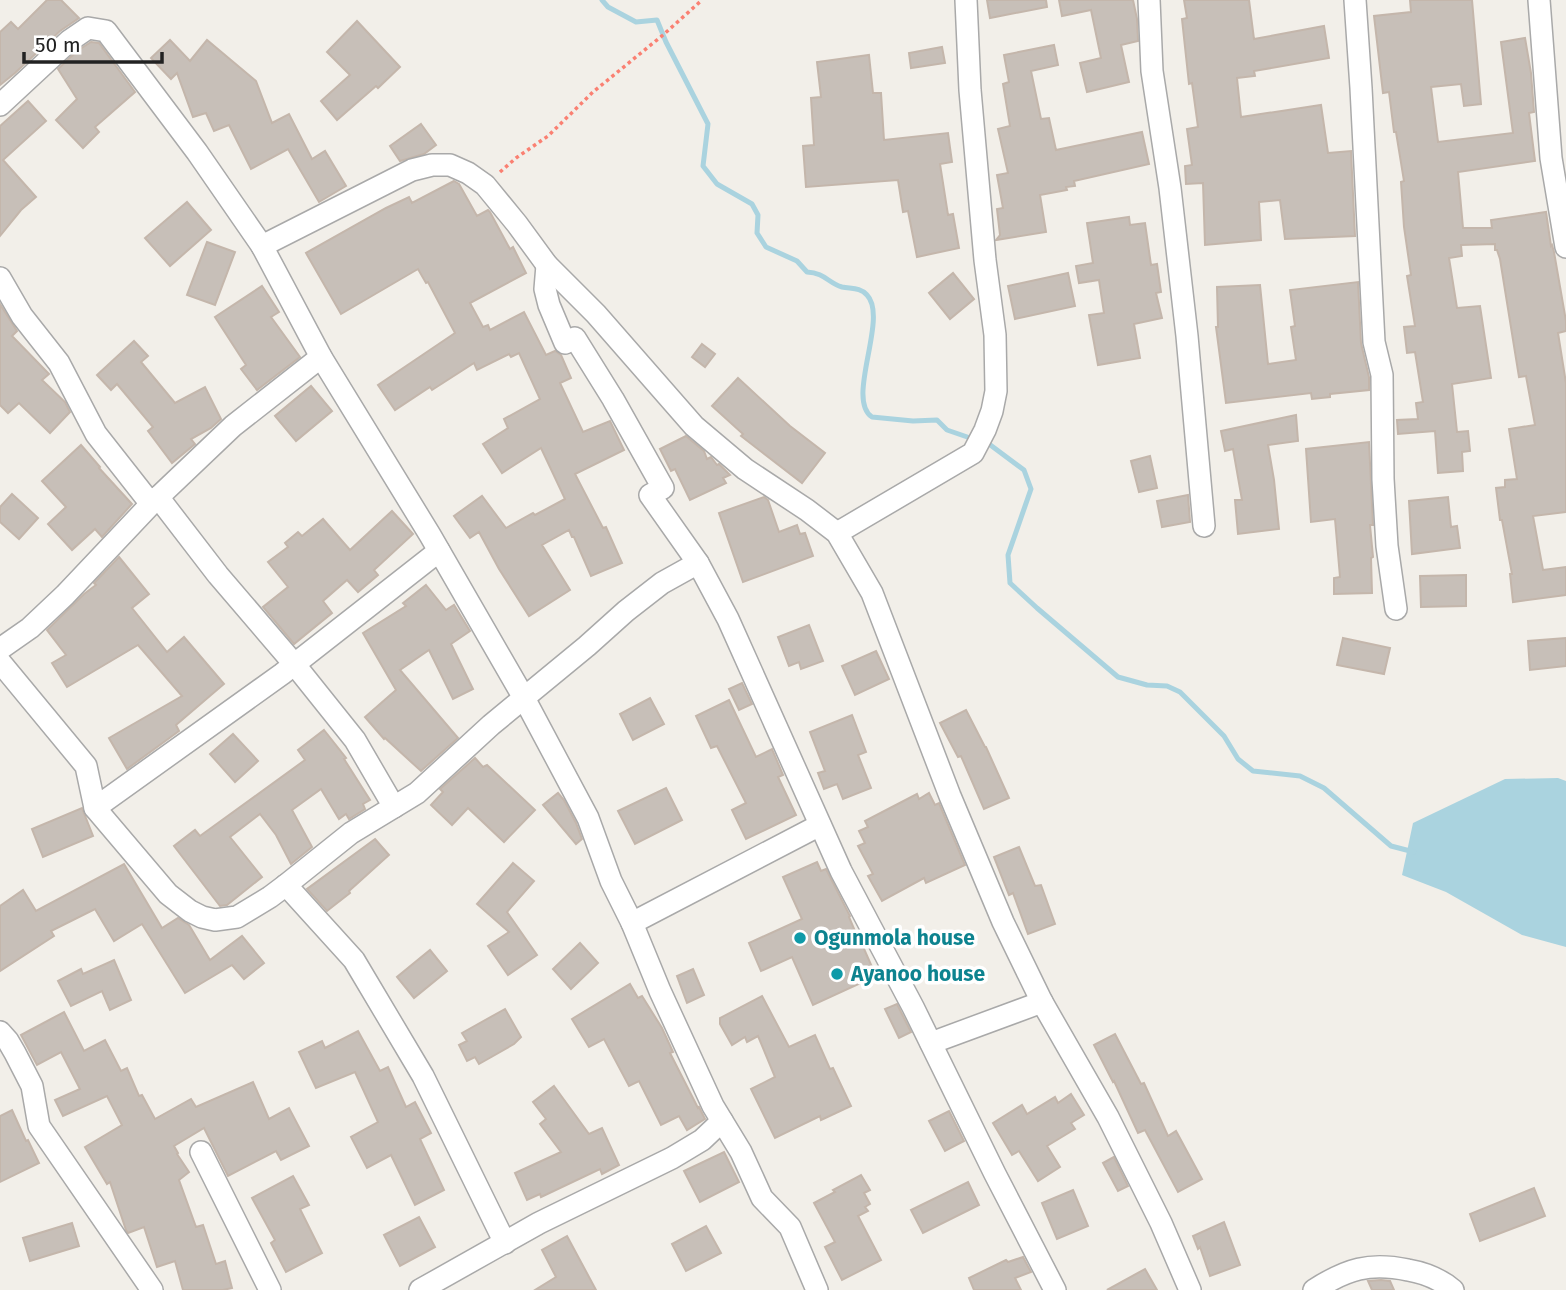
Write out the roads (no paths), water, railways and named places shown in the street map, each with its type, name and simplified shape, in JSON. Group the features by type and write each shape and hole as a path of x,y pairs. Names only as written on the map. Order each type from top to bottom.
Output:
{"street":[{"path":"836,533 973,453 992,411 996,391 995,335 985,260 966,0"},
{"path":"1149,0 1152,71 1187,336 1204,526"},
{"path":"1355,0 1374,342 1381,375 1387,546 1396,609"},
{"path":"1539,0 1551,158 1566,247"},
{"path":"0,105 69,41 88,29 106,31 197,152 262,246 321,357 439,551 524,698 588,818 611,881 722,1121 741,1152 762,1198 790,1227 817,1290"},
{"path":"262,246 412,170 432,165 450,165 468,173 485,185 547,265 596,314 694,426 745,469 807,510 836,533 872,593 950,796 1003,922 1042,1002 1108,1117 1161,1223 1190,1290"},
{"path":"547,265 545,289 565,343 575,338 663,488 650,495 698,563 728,619 841,871 914,1007 1055,1290"},
{"path":"0,278 22,316 59,363 96,434 295,665 355,740 394,807"},
{"path":"0,649 30,628 57,603 155,501 233,426 321,357"},
{"path":"95,808 295,665 439,551"},
{"path":"0,662 86,766 95,808 168,894 202,917 215,920 237,917 270,897 351,833 417,793 491,725 644,597 662,583 698,563"},
{"path":"632,923 820,825"},
{"path":"286,885 354,960 423,1076 505,1243"},
{"path":"931,1043 1042,1002"},
{"path":"0,1032 8,1041 32,1086 39,1126 152,1290"},
{"path":"420,1290 559,1213 673,1158 702,1140 722,1121"},
{"path":"201,1152 270,1290"},
{"path":"1314,1290 1329,1280 1361,1267 1388,1265 1427,1274 1452,1290"}],"water":[{"path":"1558,778 1566,781 1566,947 1522,935 1446,892 1402,875 1413,823 1505,779"}],"waterway":[{"path":"602,0 608,7 636,22 657,20 708,124 703,166 717,184 752,204 758,215 757,233 766,247 797,261 807,272 818,274 842,287 858,289 867,295 872,306 873,321 863,394 865,408 872,417 913,421 937,420 947,430 976,440"},
{"path":"985,443 1024,470 1031,489 1008,555 1010,583 1118,677 1147,685 1167,686 1180,692 1224,736 1238,759 1253,771 1300,776 1324,788 1391,846 1414,852"}],"place":[{"name":"Ogunmola house","path":"800,938"},
{"name":"Ayanoo house","path":"837,974"}]}
